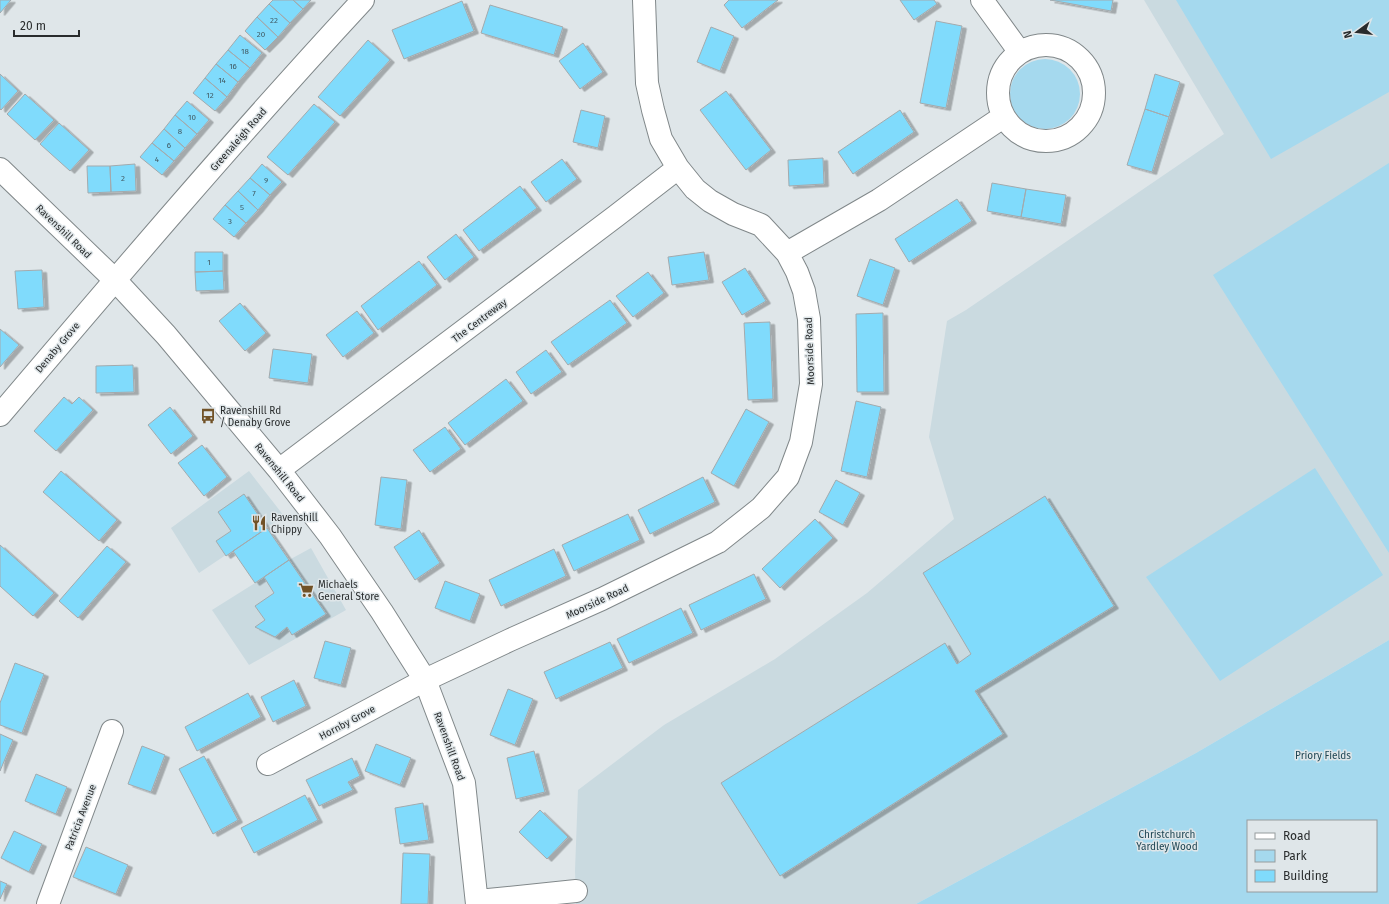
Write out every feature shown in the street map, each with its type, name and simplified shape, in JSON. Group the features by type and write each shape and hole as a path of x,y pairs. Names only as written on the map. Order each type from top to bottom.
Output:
{"street":[{"name":"Greenaleigh Road","path":"115,280 320,46 363,0"},
{"path":"644,0 647,83 661,139 678,168 695,189 710,201 733,214 761,225 787,253 879,200 1003,117"},
{"path":"982,0 1019,51"},
{"path":"1044,43 1069,49 1088,67 1095,92 1089,117 1075,132 1056,141 1035,141 1016,132 1003,117 996,93 1002,69 1019,51 1044,43"},
{"name":"The Centreway","path":"279,470 678,168"},
{"name":"Ravenshill Road","path":"0,169 115,280 166,335 279,470 330,536 382,612 425,680 464,783 477,902"},
{"name":"Moorside Road","path":"425,680 510,640 602,600 718,542 761,508 788,477 801,442 811,384 808,312 802,285 787,253"},
{"name":"Denaby Grove","path":"0,415 115,280"},
{"name":"Hornby Grove","path":"268,764 425,680"},
{"name":"Patricia Avenue","path":"48,904 112,731"},
{"path":"477,902 576,891"}],"shaded area":[{"path":"1144,0 1389,0 1389,640 1196,753 916,904 576,904 575,871 578,790 664,725 775,659 867,593 954,519 929,437 947,321 966,310 1224,134"},
{"path":"249,471 284,516 199,573 171,528"},
{"path":"311,548 346,610 249,665 212,610 289,560"}],"green space":[{"path":"1176,0 1389,0 1389,92 1271,159"},
{"path":"1038,59 1052,59 1065,65 1074,74 1080,87 1078,107 1070,119 1052,129 1038,129 1025,123 1016,114 1010,101 1010,87 1016,74 1025,65"},
{"path":"1389,163 1389,553 1213,275"},
{"path":"1315,468 1383,575 1220,681 1146,577"},
{"path":"1389,640 1389,904 916,904 1196,753"}],"building":[{"path":"0,0 11,0 0,13"},
{"path":"273,0 293,0 303,9 290,23 269,4"},
{"path":"293,0 311,0 303,9"},
{"path":"729,0 778,0 742,28 724,5"},
{"path":"900,0 934,0 937,4 914,20"},
{"path":"1050,0 1113,0 1111,11"},
{"path":"462,1 474,31 404,59 392,30"},
{"path":"269,4 290,23 278,37 257,17"},
{"path":"490,5 563,27 554,55 481,33"},
{"path":"257,17 278,37 265,50 245,31"},
{"path":"936,21 962,26 946,108 920,103"},
{"path":"711,27 734,36 720,71 697,62"},
{"path":"240,35 262,53 250,68 228,50"},
{"path":"368,40 390,60 340,116 318,97"},
{"path":"583,43 603,72 580,89 559,61"},
{"path":"228,50 250,68 238,82 216,64"},
{"path":"216,64 238,82 227,97 205,78"},
{"path":"0,74 18,91 1,110 0,109"},
{"path":"1155,74 1180,82 1169,117 1145,109"},
{"path":"205,78 227,97 215,111 193,93"},
{"path":"726,91 771,150 746,170 700,110"},
{"path":"25,94 54,120 35,140 7,114"},
{"path":"187,101 209,120 197,134 175,115"},
{"path":"314,104 335,122 288,175 267,157"},
{"path":"1145,109 1169,117 1152,172 1127,165"},
{"path":"581,110 605,116 598,148 573,142"},
{"path":"900,110 914,132 853,174 838,152"},
{"path":"175,115 197,134 185,148 164,129"},
{"path":"59,123 89,150 70,171 40,144"},
{"path":"164,129 185,148 174,161 152,143"},
{"path":"152,143 174,161 162,175 140,157"},
{"path":"823,158 824,184 789,186 788,160"},
{"path":"562,159 577,179 546,202 531,182"},
{"path":"135,164 136,191 111,192 110,166"},
{"path":"262,164 282,182 270,195 250,178"},
{"path":"87,166 110,166 111,192 88,193"},
{"path":"250,178 270,195 258,210 238,191"},
{"path":"992,183 1026,189 1021,217 987,211"},
{"path":"520,186 537,208 479,251 463,230"},
{"path":"1026,189 1066,195 1061,224 1021,217"},
{"path":"238,191 258,210 246,223 225,205"},
{"path":"957,199 972,221 909,262 895,239"},
{"path":"225,205 246,223 234,237 213,219"},
{"path":"456,234 474,257 445,280 427,257"},
{"path":"195,252 223,252 223,271 195,272"},
{"path":"704,252 709,280 672,285 668,257"},
{"path":"870,259 895,268 883,305 857,296"},
{"path":"419,261 437,285 378,330 361,306"},
{"path":"745,268 766,301 742,315 722,282"},
{"path":"42,270 44,307 18,309 15,271"},
{"path":"223,271 224,290 196,291 195,272"},
{"path":"648,272 664,293 633,317 616,296"},
{"path":"610,300 627,323 568,365 551,342"},
{"path":"240,303 266,333 245,351 219,321"},
{"path":"357,311 374,333 343,357 326,335"},
{"path":"883,313 884,392 857,392 856,314"},
{"path":"770,322 773,399 748,400 744,323"},
{"path":"0,329 19,345 0,367"},
{"path":"273,349 312,354 308,383 269,378"},
{"path":"546,350 562,372 531,394 516,372"},
{"path":"133,365 134,392 96,393 96,366"},
{"path":"506,379 523,401 465,445 448,423"},
{"path":"64,397 72,404 79,397 93,410 56,451 34,431"},
{"path":"856,401 881,407 867,477 841,471"},
{"path":"170,407 193,436 171,454 148,425"},
{"path":"746,409 769,422 734,486 711,473"},
{"path":"445,427 461,449 430,472 413,450"},
{"path":"202,445 227,477 204,496 178,463"},
{"path":"61,471 117,520 99,541 43,492"},
{"path":"381,477 407,480 401,529 375,525"},
{"path":"703,477 715,502 650,534 638,510"},
{"path":"836,480 860,493 843,525 819,512"},
{"path":"244,494 267,528 226,556 216,541 231,531 218,512"},
{"path":"1045,496 1114,606 975,691 1003,734 780,876 721,783 945,643 957,664 971,654 923,573"},
{"path":"628,514 640,540 574,571 562,545"},
{"path":"815,519 833,538 780,588 762,569"},
{"path":"267,528 289,560 255,583 233,551"},
{"path":"419,530 440,563 415,580 394,547"},
{"path":"0,545 54,593 33,616 0,586"},
{"path":"107,546 126,562 78,618 59,601"},
{"path":"554,549 566,576 501,606 489,580"},
{"path":"289,560 326,614 292,635 287,627 275,637 255,627 265,620 255,606 274,593 264,577"},
{"path":"754,574 766,599 701,630 689,605"},
{"path":"445,581 480,594 470,621 435,608"},
{"path":"681,608 693,633 629,663 617,639"},
{"path":"325,641 351,648 341,685 314,678"},
{"path":"610,642 623,668 556,699 544,672"},
{"path":"15,663 44,674 22,733 0,725 0,703"},
{"path":"294,680 306,706 273,722 261,697"},
{"path":"508,689 533,699 515,745 490,735"},
{"path":"248,693 261,717 197,751 185,727"},
{"path":"0,734 13,740 0,771"},
{"path":"376,744 411,758 400,785 365,771"},
{"path":"142,746 165,755 151,792 128,784"},
{"path":"534,751 545,792 516,799 507,758"},
{"path":"204,756 238,820 213,834 179,769"},
{"path":"352,758 360,776 348,782 353,790 319,806 306,780"},
{"path":"36,774 67,787 56,814 25,801"},
{"path":"305,795 318,820 254,853 241,828"},
{"path":"423,803 429,840 400,844 395,808"},
{"path":"540,810 568,837 547,859 519,832"},
{"path":"14,831 42,844 29,872 1,858"},
{"path":"86,847 128,865 116,894 73,877"},
{"path":"403,853 430,854 428,904 401,904"},
{"path":"0,881 7,884 0,899"}],"place":[{"name":"Ravenshill Rd / Denaby Grove","path":"208,416"},
{"name":"Ravenshill Chippy","path":"259,523"},
{"name":"Michaels General Store","path":"306,590"}],"park label":[{"name":"Priory Fields","path":"1323,755"},
{"name":"Christchurch Yardley Wood","path":"1167,840"}]}
